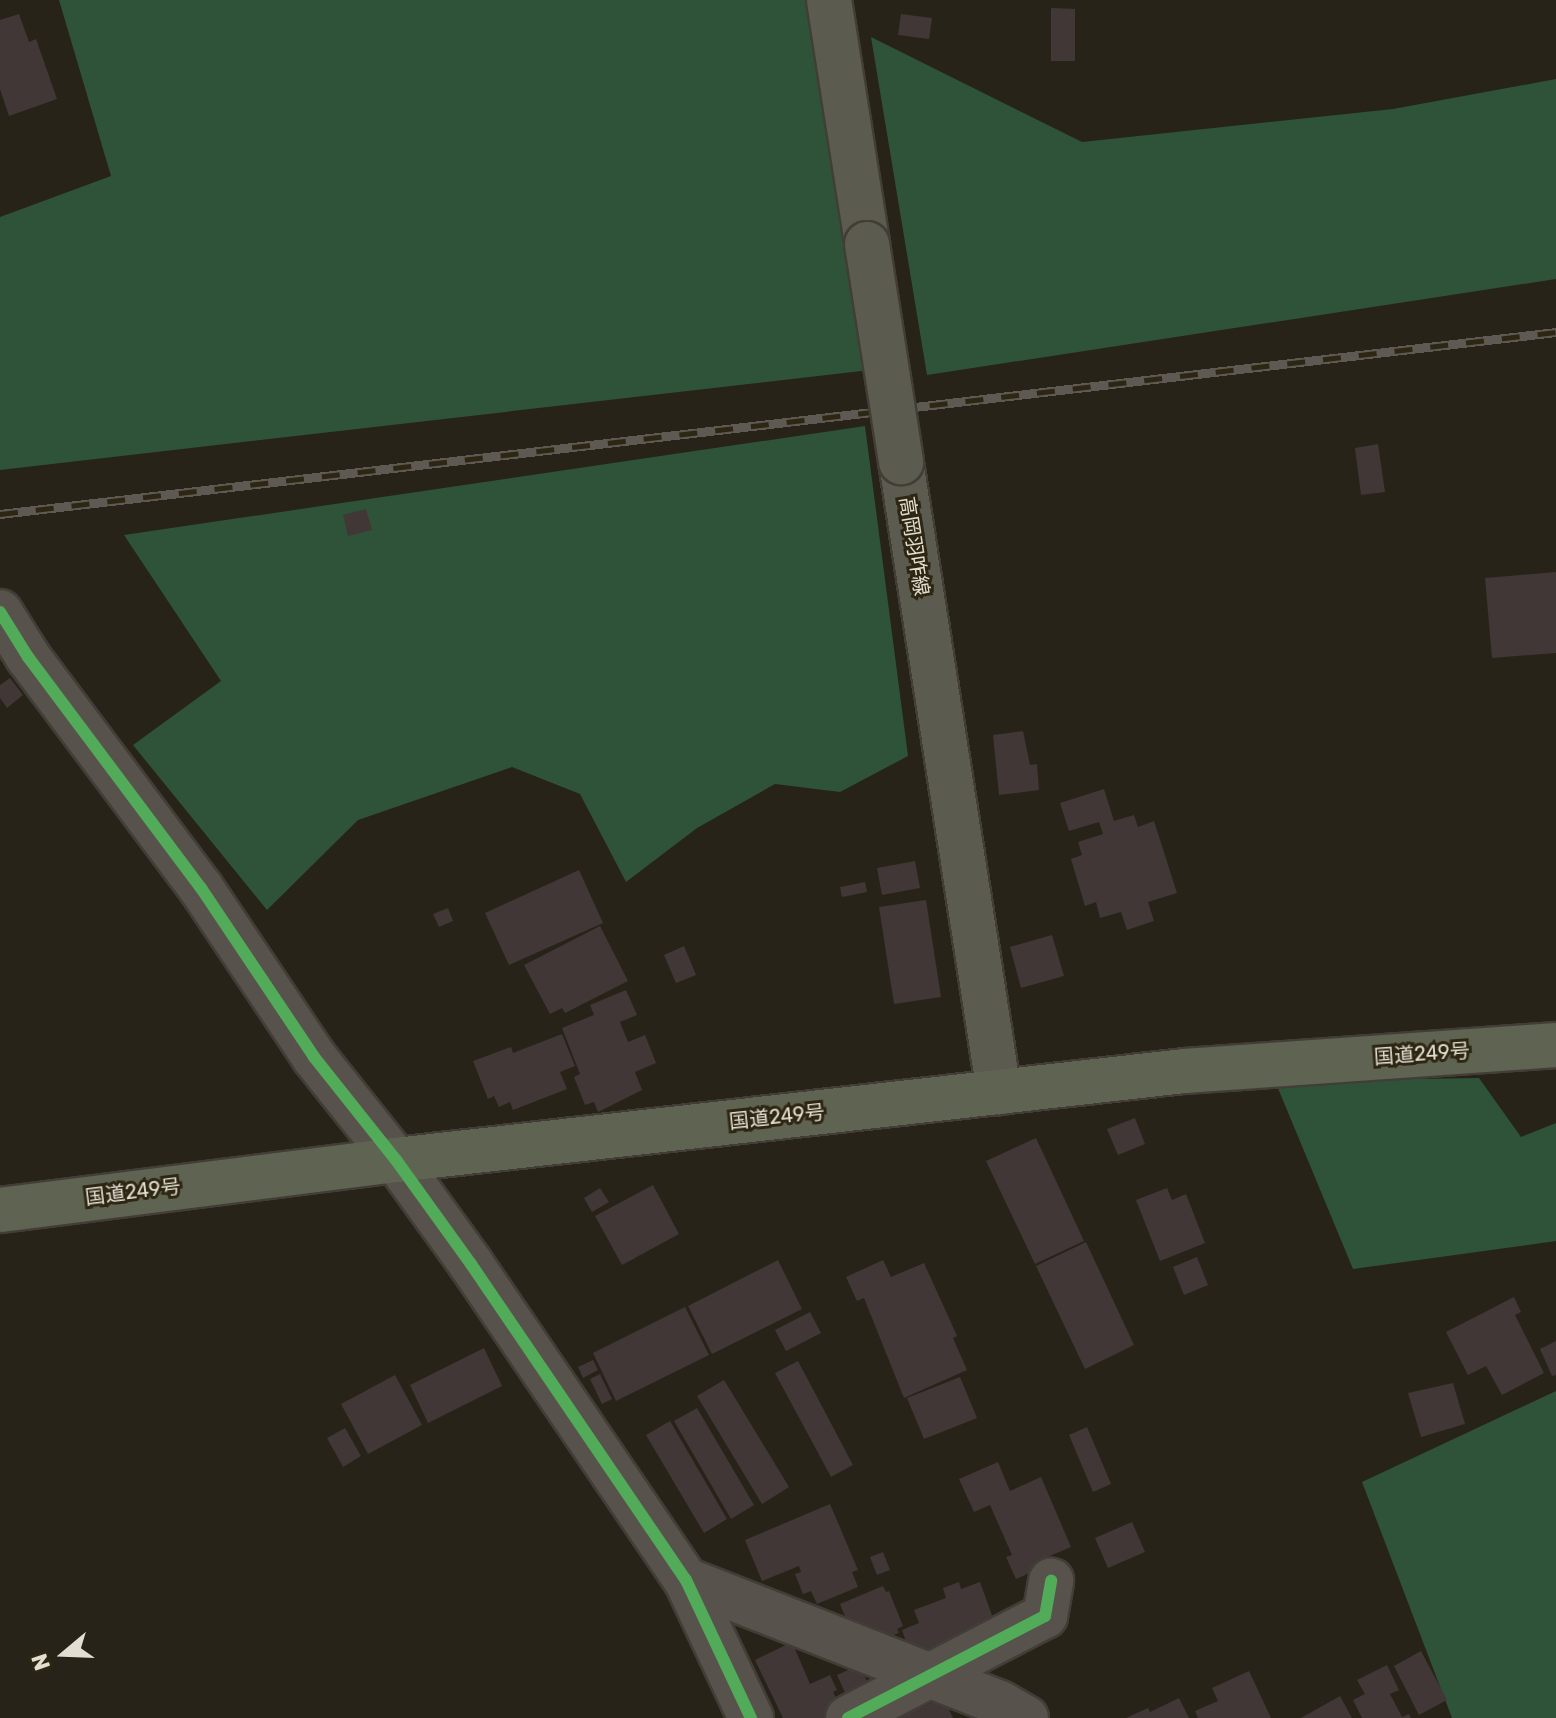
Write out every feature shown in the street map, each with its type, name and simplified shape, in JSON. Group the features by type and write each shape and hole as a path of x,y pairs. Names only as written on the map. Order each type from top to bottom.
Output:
{"highway":[{"name":"国道249号","path":"0,1210 396,1160 1185,1071 1556,1045"}],"main road":[{"name":"高岡羽咋線","path":"829,0 999,1092"}],"street":[{"path":"0,612 28,657 201,888 314,1057 396,1160 686,1580 751,1718"},
{"path":"686,1580 1000,1703 1026,1718"},
{"path":"848,1718 1045,1616 1051,1581"}],"green space":[{"path":"59,0 813,0 870,370 0,470 0,217 111,176"},
{"path":"871,37 1082,142 1393,109 1556,79 1556,279 927,375"},
{"path":"865,426 908,756 840,792 775,784 697,828 626,882 580,794 512,767 358,820 267,910 133,745 221,681 124,535"},
{"path":"1479,1078 1521,1137 1556,1123 1556,1241 1353,1269 1275,1081"},
{"path":"1556,1391 1556,1718 1452,1718 1362,1482"}],"building":[{"path":"1051,8 1075,9 1075,61 1051,61"},
{"path":"19,14 29,42 36,39 57,99 9,116 0,89 0,20"},
{"path":"901,14 932,18 929,39 898,35"},
{"path":"1378,444 1385,492 1361,495 1355,448"},
{"path":"366,509 372,530 348,536 343,515"},
{"path":"1556,572 1556,653 1492,658 1485,578"},
{"path":"10,678 23,695 7,708 0,698 0,685"},
{"path":"1023,731 1030,765 1037,764 1039,790 999,795 993,735"},
{"path":"1104,789 1114,821 1134,815 1138,827 1154,821 1177,893 1148,902 1154,921 1127,930 1121,912 1100,918 1096,902 1085,906 1071,859 1082,855 1078,842 1103,834 1099,822 1069,831 1060,803"},
{"path":"915,861 920,888 882,895 877,868"},
{"path":"579,870 603,923 509,965 485,913"},
{"path":"865,882 867,892 842,897 840,887"},
{"path":"926,900 941,997 894,1004 879,907"},
{"path":"448,908 453,921 439,927 433,914"},
{"path":"600,926 628,981 565,1013 562,1008 550,1014 524,965"},
{"path":"1052,935 1064,976 1021,988 1010,947"},
{"path":"684,946 696,975 676,983 664,955"},
{"path":"626,990 637,1015 620,1022 628,1042 645,1035 656,1063 635,1072 642,1090 598,1112 594,1102 585,1105 574,1077 580,1074 562,1028 594,1015 590,1005"},
{"path":"562,1034 575,1066 560,1072 567,1089 513,1110 510,1102 499,1107 494,1096 488,1099 473,1061 511,1047 513,1053"},
{"path":"1135,1118 1145,1144 1118,1155 1107,1129"},
{"path":"1036,1138 1084,1241 1035,1264 986,1161"},
{"path":"653,1185 679,1234 622,1265 595,1216"},
{"path":"600,1188 609,1202 592,1212 584,1198"},
{"path":"1167,1188 1172,1200 1186,1194 1205,1243 1160,1261 1136,1200"},
{"path":"1086,1242 1134,1345 1085,1369 1036,1266"},
{"path":"1197,1257 1208,1285 1184,1295 1173,1267"},
{"path":"778,1260 802,1309 712,1354 688,1306"},
{"path":"883,1260 891,1277 924,1263 957,1336 953,1338 967,1370 904,1398 864,1298 857,1301 846,1277"},
{"path":"1514,1297 1521,1312 1515,1315 1544,1373 1502,1395 1486,1366 1468,1375 1446,1332"},
{"path":"685,1307 709,1355 616,1401 593,1353"},
{"path":"810,1312 821,1333 786,1351 775,1330"},
{"path":"1556,1341 1556,1375 1552,1376 1540,1349"},
{"path":"484,1348 502,1386 428,1423 410,1385"},
{"path":"593,1360 598,1370 583,1378 578,1367"},
{"path":"798,1361 853,1465 831,1477 775,1373"},
{"path":"600,1374 612,1399 602,1404 590,1379"},
{"path":"395,1375 422,1425 368,1454 341,1404"},
{"path":"960,1377 977,1418 924,1439 907,1398"},
{"path":"724,1380 789,1487 762,1504 697,1396"},
{"path":"1453,1383 1465,1424 1421,1437 1408,1393"},
{"path":"697,1408 754,1505 731,1519 674,1421"},
{"path":"670,1421 727,1519 704,1533 646,1435"},
{"path":"1087,1427 1111,1484 1093,1492 1069,1435"},
{"path":"345,1428 361,1456 343,1467 327,1438"},
{"path":"998,1462 1010,1491 1041,1477 1071,1547 1045,1558 1048,1565 1016,1579 1006,1557 1012,1555 990,1505 974,1512 959,1479"},
{"path":"830,1504 858,1570 852,1572 858,1587 817,1604 811,1591 803,1594 795,1574 801,1572 799,1566 762,1581 745,1540"},
{"path":"1132,1522 1145,1552 1108,1568 1095,1538"},
{"path":"883,1552 890,1570 877,1575 870,1557"},
{"path":"959,1582 961,1589 980,1582 994,1621 970,1630 973,1637 912,1659 902,1630 919,1623 914,1610 946,1598 943,1588"},
{"path":"883,1586 886,1592 889,1591 903,1626 897,1629 899,1633 867,1645 856,1643 840,1604"},
{"path":"792,1642 810,1684 830,1675 837,1690 833,1692 843,1712 831,1718 783,1718 755,1660"},
{"path":"1421,1651 1447,1700 1419,1715 1394,1666"},
{"path":"860,1665 873,1696 851,1706 837,1675"},
{"path":"1387,1665 1399,1690 1390,1694 1402,1717 1409,1714 1411,1718 1362,1718 1353,1700 1365,1694 1357,1680"},
{"path":"1249,1671 1271,1718 1198,1718 1195,1711 1218,1701 1212,1688"},
{"path":"921,1696 925,1706 943,1697 953,1718 898,1718 894,1709"},
{"path":"1340,1696 1352,1718 1301,1718"},
{"path":"1179,1698 1189,1718 1126,1718 1148,1708 1150,1712"}],"railway":[{"path":"0,514 1556,332"}],"cycle path":[{"path":"0,612 28,657 201,888 314,1057 396,1160 471,1264 686,1580 751,1718"},
{"path":"848,1718 1045,1616 1051,1581"}]}
